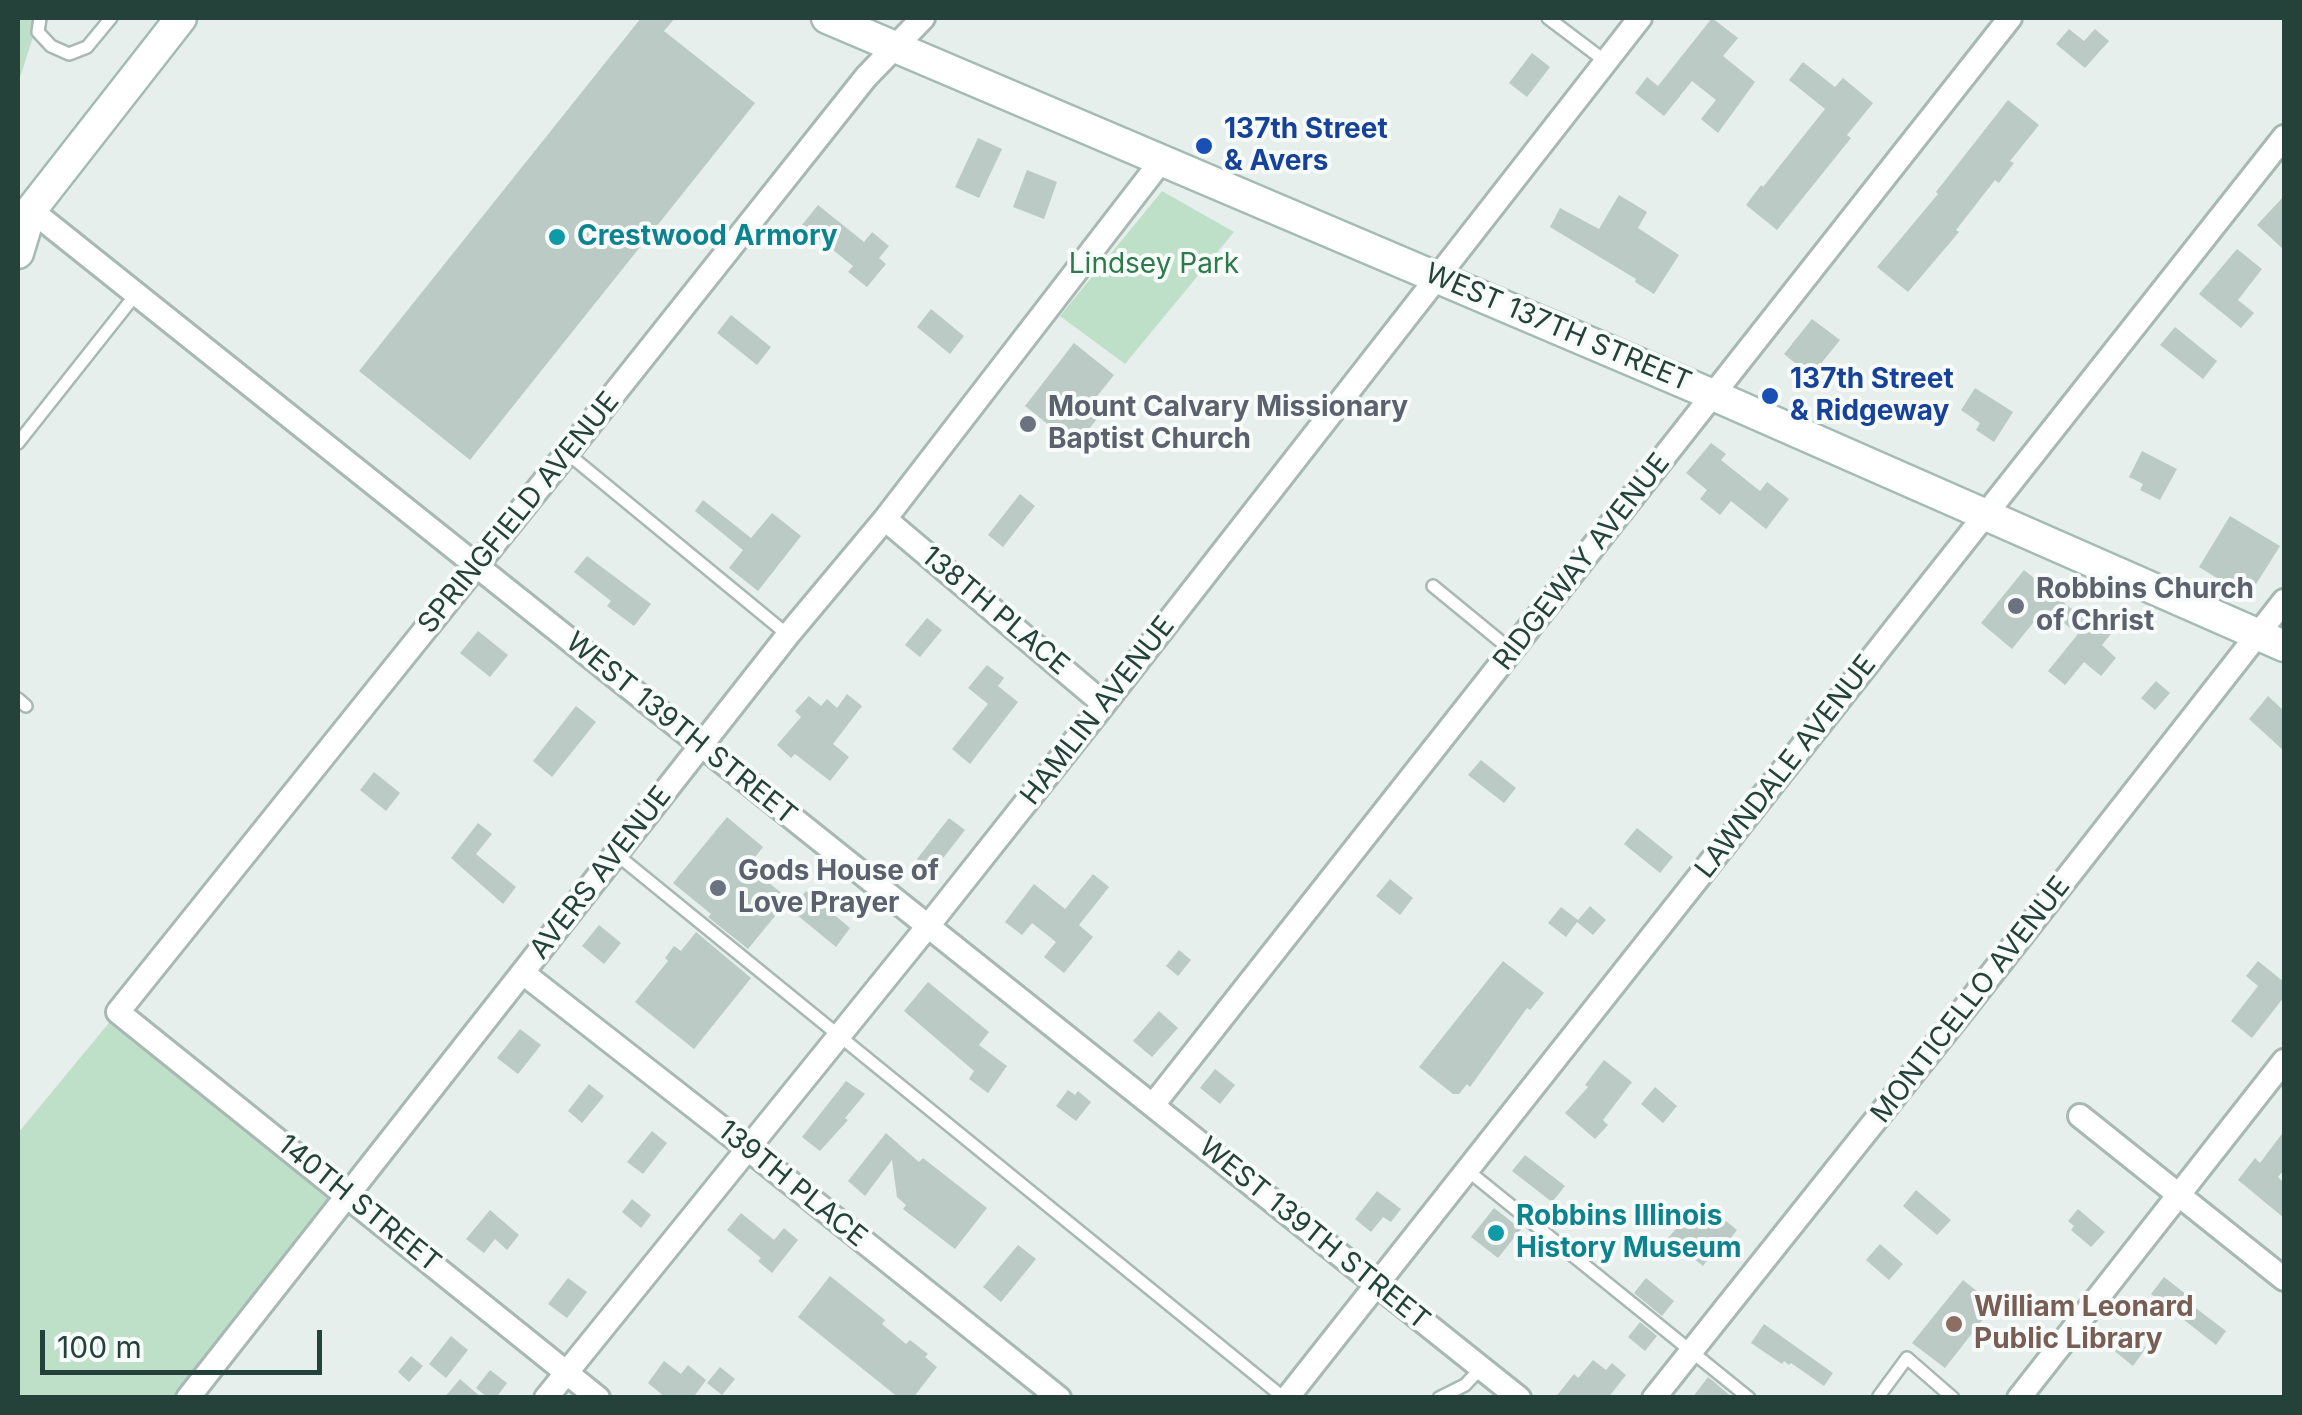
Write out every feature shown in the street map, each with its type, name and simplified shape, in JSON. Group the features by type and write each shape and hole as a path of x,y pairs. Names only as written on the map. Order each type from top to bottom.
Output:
{"main road":[{"path":"18,253 24,213 180,18"},
{"name":"WEST 137TH STREET","path":"827,18 1713,395 2271,641"}],"street":[{"name":"SPRINGFIELD AVENUE","path":"118,1012 866,77 923,18"},
{"name":"HAMLIN AVENUE","path":"546,1398 1104,704 1640,18"},
{"name":"RIDGEWAY AVENUE","path":"1153,1106 2010,18"},
{"name":"LAWNDALE AVENUE","path":"1286,1398 1984,516 2273,164 2284,137"},
{"name":"AVERS AVENUE","path":"188,1398 788,635 885,519 1162,160"},
{"name":"WEST 139TH STREET","path":"24,213 136,294 1519,1398"},
{"name":"138TH PLACE","path":"885,519 1104,704"},
{"name":"MONTICELLO AVENUE","path":"1654,1398 1957,1018 2271,641 2284,601"},
{"name":"139TH PLACE","path":"522,973 1059,1398"},
{"name":"140TH STREET","path":"118,1012 598,1398"},
{"path":"2019,1398 2284,1061"},
{"path":"2080,1116 2284,1279"}],"lane":[{"path":"40,18 38,32 51,46 69,54 87,47 111,18"},
{"path":"1548,18 1605,62"},
{"path":"18,443 136,294"},
{"path":"568,453 788,635"},
{"path":"1434,586 1512,651"},
{"path":"616,854 1286,1398"},
{"path":"1468,1170 1749,1398"},
{"path":"1881,1398 1908,1358 1953,1398"},
{"path":"1439,1398 1466,1385 1481,1368"}],"green space":[{"path":"18,18 39,18 18,84"},
{"name":"Lindsey Park","path":"1162,191 1234,232 1125,364 1060,316"},
{"path":"118,1012 348,1195 188,1397 18,1398 18,1133"}],"building":[{"name":"Crestwood Armory","path":"641,18 675,18 664,31 755,103 470,460 359,371"},
{"path":"1712,18 1738,38 1723,56 1755,82 1718,133 1701,119 1716,100 1692,81 1664,116 1635,93 1647,77 1658,86"},
{"path":"2069,29 2084,41 2095,29 2109,41 2085,68 2056,44"},
{"path":"1532,53 1550,67 1527,97 1509,83"},
{"path":"1803,62 1835,87 1843,78 1873,103 1847,135 1851,138 1777,230 1746,205 1825,109 1789,80"},
{"path":"2008,100 2039,125 2010,161 2014,163 1999,183 1995,180 1956,230 1959,232 1908,292 1877,267"},
{"path":"978,138 1002,149 979,198 955,187"},
{"path":"1027,170 1057,182 1044,219 1013,207"},
{"path":"1619,195 1647,212 1638,228 1679,255 1654,294 1550,227 1560,208 1599,229"},
{"path":"2284,196 2284,250 2257,225"},
{"path":"818,205 864,242 872,232 889,246 879,258 886,264 867,287 848,272 853,266 802,225"},
{"path":"2237,249 2262,269 2238,300 2254,313 2241,328 2199,294"},
{"path":"931,309 964,336 950,354 917,327"},
{"path":"731,315 771,347 757,365 717,333"},
{"path":"1812,319 1840,340 1811,376 1784,354"},
{"path":"2175,327 2217,361 2203,379 2160,345"},
{"path":"1074,343 1114,375 1090,405 1101,414 1075,446 1025,406"},
{"path":"1975,388 2013,412 1994,442 1976,430 1980,423 1961,410"},
{"path":"1711,443 1726,454 1721,460 1760,491 1767,482 1789,499 1766,529 1731,501 1720,515 1700,499 1707,490 1686,473"},
{"path":"2142,451 2177,469 2160,500 2140,490 2143,484 2129,477"},
{"path":"1020,494 1035,506 1003,547 988,535"},
{"path":"703,500 751,538 772,513 801,536 758,591 729,568 743,550 695,511"},
{"path":"2230,516 2280,546 2248,597 2199,567"},
{"path":"587,556 651,604 634,626 607,606 611,601 574,572"},
{"path":"2024,570 2078,614 2082,610 2111,634 2102,645 2116,658 2101,676 2084,662 2065,685 2048,671 2078,634 2055,616 2052,620 2042,612 2012,649 1981,623"},
{"path":"927,618 942,630 920,657 905,645"},
{"path":"478,631 508,655 490,677 460,653"},
{"path":"987,665 1004,678 998,686 1018,702 970,764 952,749 988,704 968,688"},
{"path":"2156,681 2170,693 2155,710 2141,698"},
{"path":"847,694 862,706 833,744 849,757 830,781 777,745 801,717 795,711 809,696 821,706 827,699 837,708"},
{"path":"2268,696 2284,711 2284,751 2249,719"},
{"path":"576,706 596,722 552,777 533,761"},
{"path":"1481,760 1516,788 1504,803 1468,775"},
{"path":"374,772 400,793 386,811 360,790"},
{"path":"727,817 763,847 748,866 789,899 748,949 673,883"},
{"path":"949,818 965,830 933,871 917,859"},
{"path":"478,823 492,834 476,854 516,887 503,904 451,858"},
{"path":"1637,828 1673,857 1660,873 1624,844"},
{"path":"1093,874 1109,887 1079,925 1093,937 1064,973 1044,957 1056,942 1032,923 1022,935 1005,922 1034,884 1065,909"},
{"path":"1390,879 1413,898 1400,915 1376,896"},
{"path":"806,891 850,928 836,947 791,910"},
{"path":"1590,906 1606,920 1593,935 1577,922 1566,937 1548,923 1561,907 1578,920"},
{"path":"599,925 621,943 604,964 582,946"},
{"path":"696,932 751,978 694,1049 635,1002 668,961 665,958 674,946 681,951"},
{"path":"1179,950 1191,960 1178,976 1166,966"},
{"path":"1503,961 1544,993 1530,1010 1527,1008 1470,1087 1467,1084 1459,1094 1453,1094 1419,1067"},
{"path":"2258,961 2284,982 2284,997 2252,1038 2231,1021 2258,986 2246,976"},
{"path":"928,982 989,1032 979,1045 1007,1066 988,1093 969,1079 974,1071 904,1011"},
{"path":"1159,1011 1178,1028 1152,1057 1133,1041"},
{"path":"520,1029 541,1045 518,1074 497,1058"},
{"path":"1604,1060 1632,1082 1603,1120 1608,1125 1595,1139 1565,1113 1588,1087 1585,1085"},
{"path":"1215,1069 1235,1085 1220,1104 1200,1088"},
{"path":"846,1081 865,1094 820,1151 802,1137"},
{"path":"589,1084 604,1096 582,1123 568,1111"},
{"path":"1655,1087 1677,1106 1663,1123 1641,1104"},
{"path":"1068,1090 1075,1095 1078,1091 1091,1102 1076,1121 1056,1106"},
{"path":"652,1131 667,1143 643,1174 627,1162"},
{"path":"2284,1131 2284,1170 2278,1177 2284,1183 2284,1218 2238,1180 2255,1158 2260,1163"},
{"path":"886,1133 919,1162 923,1158 987,1208 955,1249 903,1209 906,1205 897,1197 892,1160 865,1196 848,1181"},
{"path":"1525,1155 1565,1186 1552,1202 1512,1171"},
{"path":"1916,1190 1951,1220 1937,1235 1903,1206"},
{"path":"1377,1191 1401,1209 1391,1222 1383,1217 1371,1232 1355,1219"},
{"path":"632,1199 651,1215 641,1228 622,1212"},
{"path":"1703,1202 1737,1230 1703,1266 1668,1238 1680,1224 1683,1227"},
{"name":"Robbins Illinois History Museum","path":"1494,1208 1521,1229 1498,1258 1471,1237"},
{"path":"2078,1209 2105,1232 2091,1247 2071,1230 2074,1226 2068,1221"},
{"path":"490,1210 519,1235 507,1250 495,1239 484,1253 466,1239"},
{"path":"741,1213 774,1240 784,1228 798,1240 772,1273 758,1261 761,1258 727,1230"},
{"path":"1880,1244 1903,1264 1889,1280 1866,1260"},
{"path":"1018,1245 1036,1259 1001,1302 983,1287"},
{"path":"830,1276 885,1320 882,1324 906,1344 910,1340 928,1354 925,1357 937,1367 913,1398 899,1398 798,1317"},
{"path":"2164,1277 2226,1331 2216,1345 2151,1294"},
{"path":"568,1278 587,1292 567,1318 548,1304"},
{"path":"1646,1278 1674,1301 1662,1316 1634,1293"},
{"name":"William Leonard Public Library","path":"1963,1280 1994,1305 1945,1368 1912,1343"},
{"path":"1640,1322 1657,1336 1645,1351 1628,1337"},
{"path":"1764,1324 1833,1373 1824,1386 1791,1363 1782,1364 1751,1343"},
{"path":"2121,1328 2146,1348 2133,1366 2107,1345"},
{"path":"451,1336 468,1350 446,1378 429,1364"},
{"path":"411,1356 423,1366 409,1382 398,1372"},
{"path":"1593,1360 1606,1370 1612,1363 1626,1375 1608,1398 1555,1398 1574,1374 1578,1378"},
{"path":"664,1361 681,1374 688,1365 706,1380 693,1398 666,1398 648,1383"},
{"path":"720,1367 735,1379 722,1395 707,1383"},
{"path":"490,1370 507,1383 496,1398 488,1398 476,1388"},
{"path":"1708,1377 1713,1381 1733,1398 1692,1398"},
{"path":"460,1379 482,1398 444,1398"}],"place":[{"name":"137th Street & Avers","path":"1204,146"},
{"name":"Crestwood Armory","path":"557,237"},
{"name":"137th Street & Ridgeway","path":"1770,396"},
{"name":"Mount Calvary Missionary Baptist Church","path":"1028,424"},
{"name":"Robbins Church of Christ","path":"2016,606"},
{"name":"Gods House of Love Prayer","path":"718,888"},
{"name":"Robbins Illinois History Museum","path":"1496,1233"},
{"name":"William Leonard Public Library","path":"1954,1324"}]}
